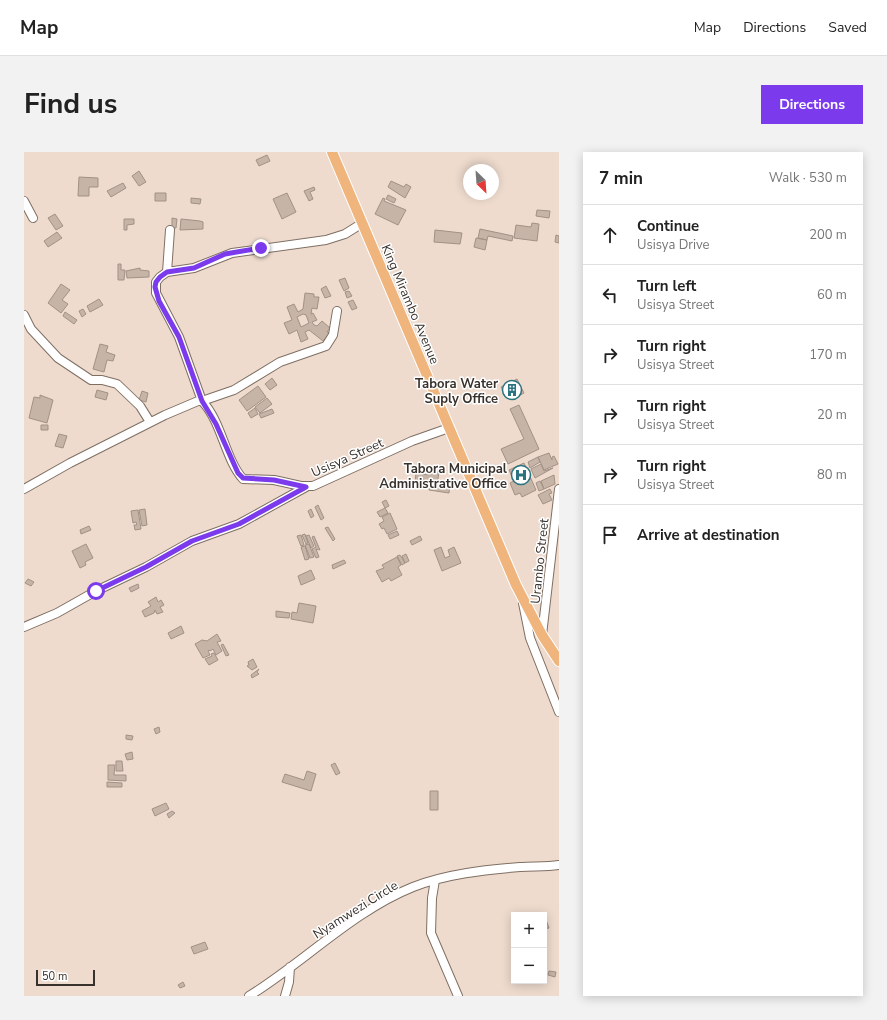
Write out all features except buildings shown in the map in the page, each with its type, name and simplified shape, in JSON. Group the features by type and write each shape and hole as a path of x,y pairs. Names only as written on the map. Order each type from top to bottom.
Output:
{"main road":[{"name":"King Mirambo Avenue","path":"332,152 361,224 522,597 542,635 559,661"}],"street":[{"path":"24,201 33,218"},
{"path":"170,230 167,272 194,268 232,253 326,240 345,234 361,224"},
{"name":"Usisya Street","path":"167,272 156,282 156,294 179,337 202,401 216,424 238,473 243,478 274,480 306,487 320,483 412,441 449,428"},
{"path":"24,489 150,422 182,407 234,390 280,362 326,346 333,335 337,312"},
{"path":"24,315 31,329 58,358 91,380 102,380 117,384 140,406 150,422"},
{"path":"24,627 57,613 96,591 146,567 192,541 239,524 306,487"},
{"name":"Urambo Street","path":"542,635 559,489"},
{"path":"522,597 530,638 559,712"},
{"name":"Nyamwezi Circle","path":"248,996 328,939 393,897 413,887 435,880 500,869 559,864"},
{"path":"435,880 432,898 431,933 458,996"},
{"path":"285,996 290,967"}],"place":[{"name":"Tabora Water Suply Office","path":"512,390"},
{"name":"Tabora Municipal Administrative Office","path":"521,475"}],"route":[{"path":"96,591 146,567 192,541 218,533 239,524 306,487 274,480 250,480 243,478 238,473 225,442 202,401 176,329 156,294 156,282 167,272 194,268 225,254 245,252 261,248"}]}
